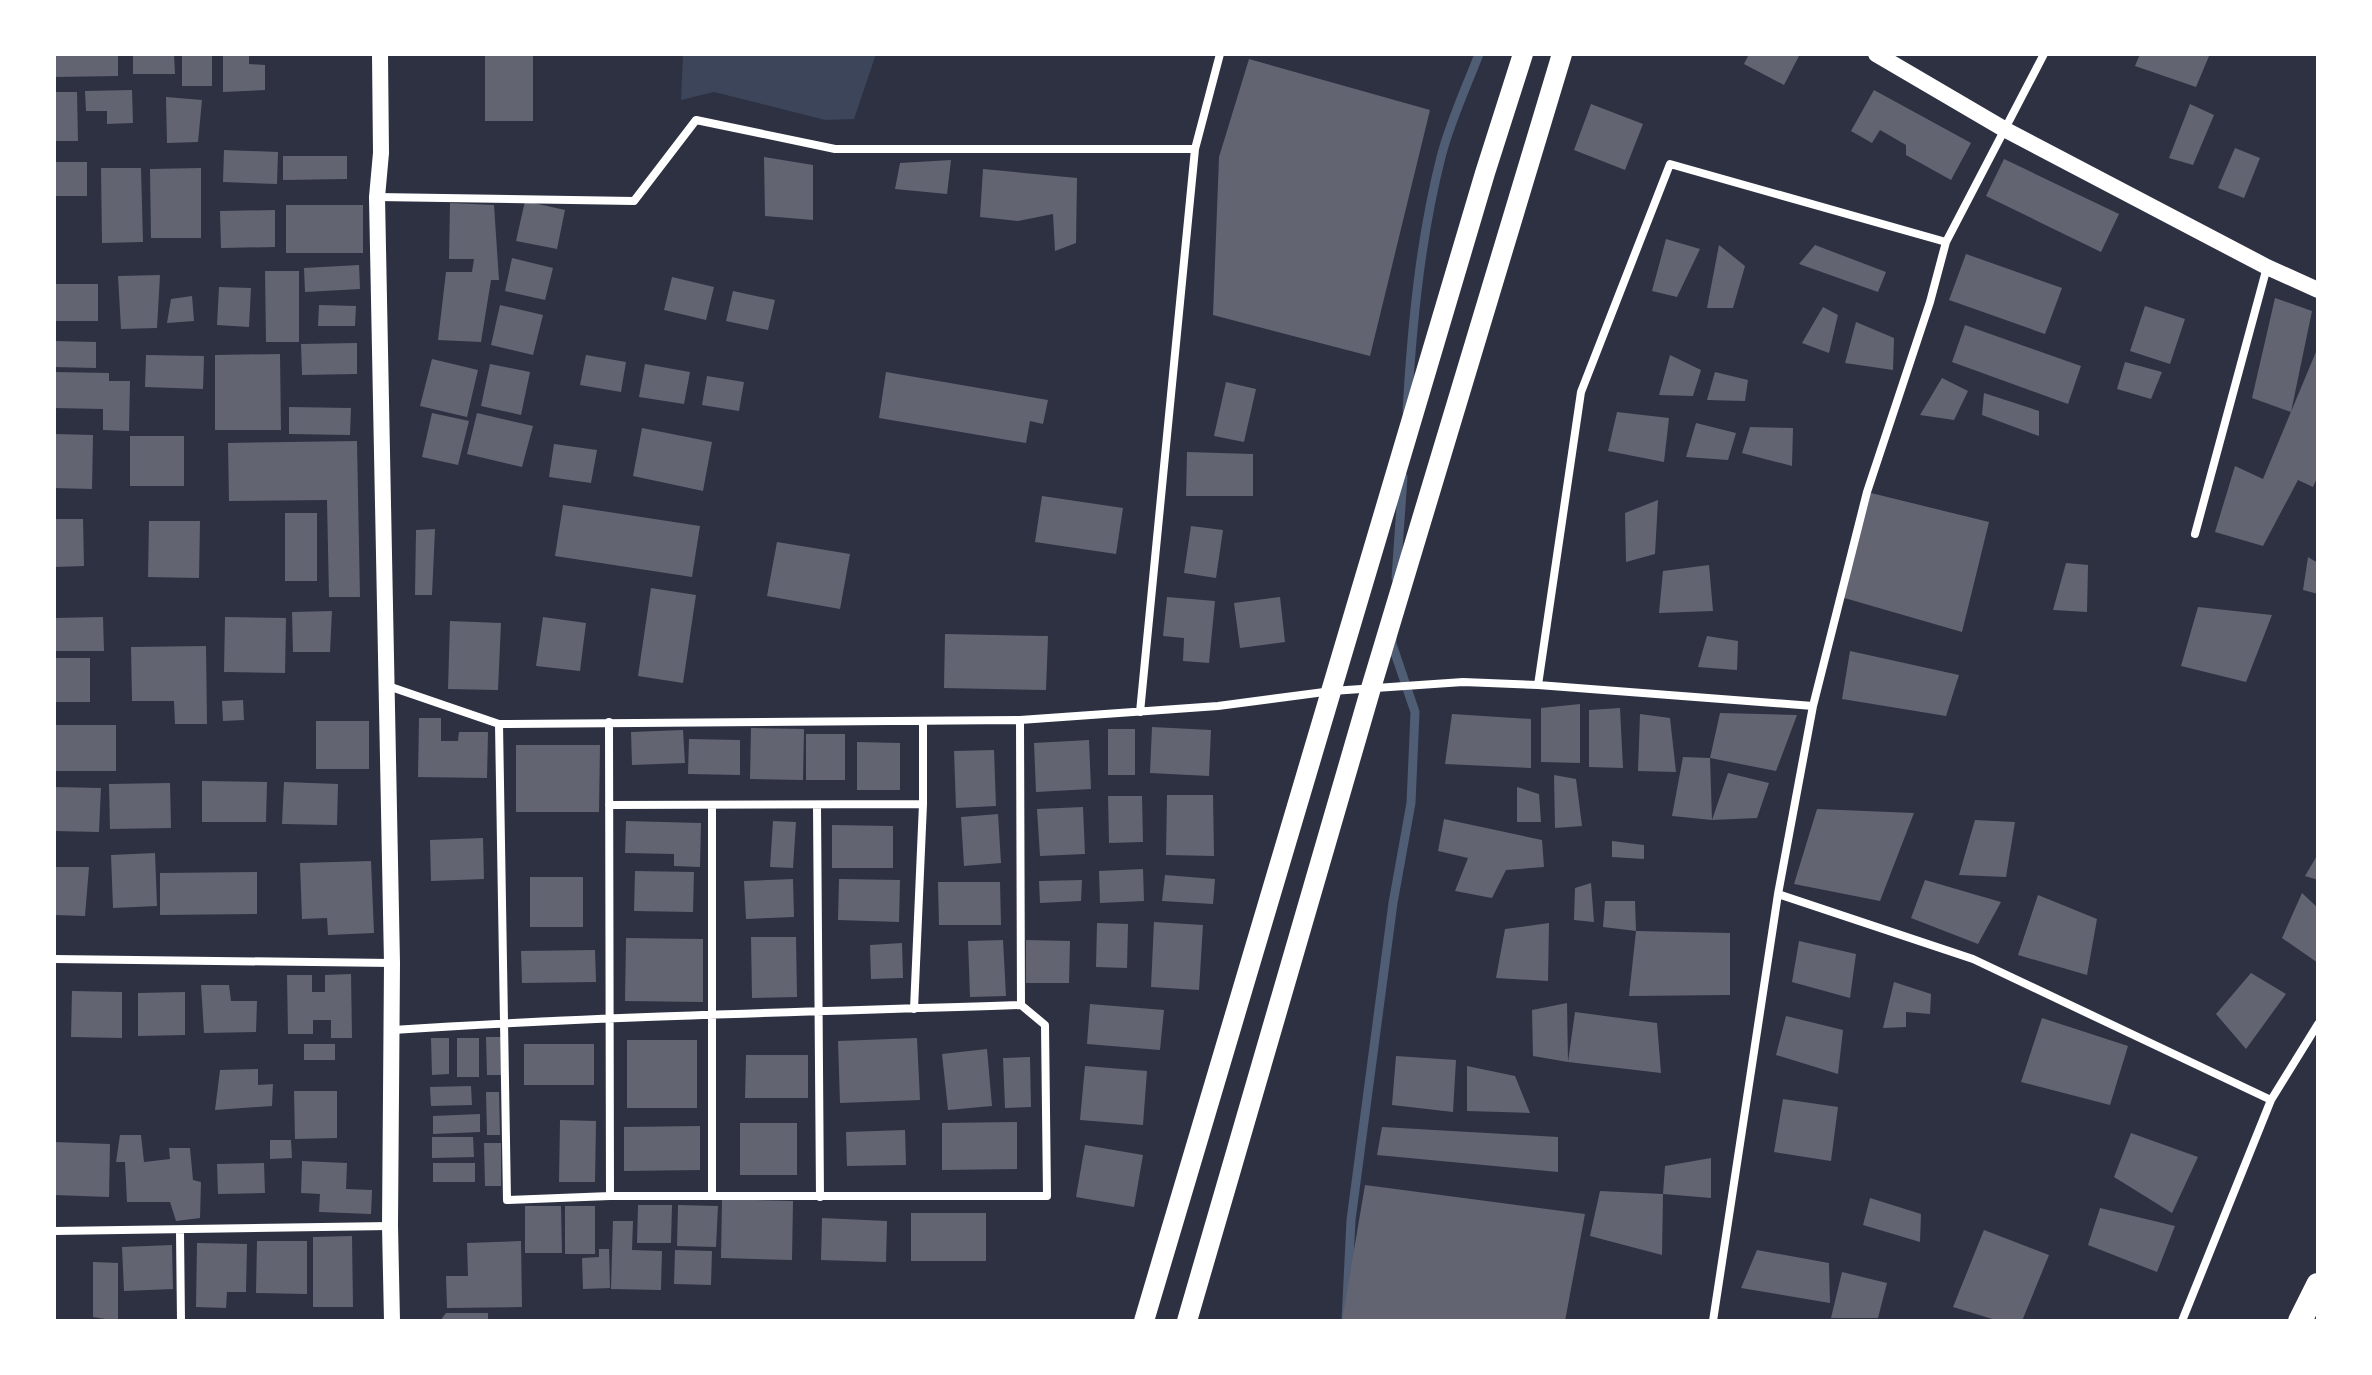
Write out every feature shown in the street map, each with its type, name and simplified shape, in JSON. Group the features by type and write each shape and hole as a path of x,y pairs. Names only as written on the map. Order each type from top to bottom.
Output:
{"highway":[{"path":"2300,1321 2318,1285"}],"main road":[{"path":"380,54 381,153 377,197 393,1030 392,1321"},
{"path":"1144,1321 1523,54"},
{"path":"1187,1321 1371,688 1562,54"},
{"path":"1876,54 2004,129 2267,267 2318,290"}],"street":[{"path":"1140,712 1195,149 1220,54"},
{"path":"1713,1321 1778,894 1813,706 1867,492 1930,302 1946,242 2044,54"},
{"path":"377,197 634,201 696,120 835,149 1195,149"},
{"path":"1538,685 1581,392 1670,164 1946,242"},
{"path":"2195,534 2267,267"},
{"path":"388,686 499,724 1020,720 1218,706 1332,691 1463,682 1813,706"},
{"path":"1020,720 1021,1005"},
{"path":"914,1009 923,804 923,721"},
{"path":"609,722 610,1196"},
{"path":"393,1030 505,1023 1021,1005 1045,1025 1047,1196 610,1196 507,1200 505,1023 499,724"},
{"path":"609,805 923,804"},
{"path":"712,806 712,1196"},
{"path":"817,806 820,1197"},
{"path":"1778,894 1973,959 2271,1100"},
{"path":"54,959 392,963"},
{"path":"2182,1321 2271,1100 2318,1024"},
{"path":"54,1231 390,1226"},
{"path":"180,1231 181,1321"}],"shaded area":[{"path":"683,54 876,54 854,119 825,120 714,92 681,100"}],"building":[{"path":"54,54 118,54 118,76 54,77"},
{"path":"133,54 174,54 175,74 133,74"},
{"path":"182,54 212,54 212,86 182,86"},
{"path":"223,54 249,54 249,64 265,65 265,90 223,92"},
{"path":"485,54 533,54 533,121 485,121"},
{"path":"1749,54 1800,54 1784,85 1744,64"},
{"path":"2140,54 2209,56 2196,87 2135,66"},
{"path":"1249,59 1430,110 1370,356 1213,315 1219,157"},
{"path":"132,90 133,123 107,124 107,111 86,111 85,91"},
{"path":"1874,90 1971,143 1951,180 1906,155 1906,145 1880,130 1872,143 1851,131"},
{"path":"54,92 77,92 78,141 54,141"},
{"path":"166,97 202,100 198,142 167,143"},
{"path":"1591,104 1643,124 1625,170 1574,150"},
{"path":"2190,104 2214,115 2193,165 2169,158"},
{"path":"2235,148 2260,158 2244,198 2218,188"},
{"path":"224,150 278,152 277,184 223,182"},
{"path":"283,156 347,156 347,179 283,180"},
{"path":"764,157 813,165 813,220 765,216"},
{"path":"2004,159 2119,214 2101,252 1986,196"},
{"path":"951,160 947,194 895,189 900,163"},
{"path":"54,162 87,162 87,196 54,196"},
{"path":"101,168 141,168 143,242 102,243"},
{"path":"201,168 201,238 151,238 150,169"},
{"path":"983,169 1077,178 1076,243 1055,251 1053,214 1018,221 980,217"},
{"path":"525,201 565,210 557,249 516,241"},
{"path":"450,203 494,205 499,280 491,280 481,342 438,340 446,272 472,272 474,259 449,259"},
{"path":"286,205 363,205 363,253 286,253"},
{"path":"275,210 275,247 221,248 220,211"},
{"path":"1666,239 1700,249 1677,297 1652,291"},
{"path":"1719,245 1745,266 1733,308 1707,308"},
{"path":"1815,245 1886,272 1878,292 1799,264"},
{"path":"1966,254 2062,288 2045,334 1949,300"},
{"path":"512,258 553,268 545,300 505,291"},
{"path":"359,265 360,289 305,292 304,268"},
{"path":"265,271 299,271 299,342 266,342"},
{"path":"160,275 157,328 121,329 118,276"},
{"path":"672,277 714,287 706,320 664,310"},
{"path":"54,284 98,284 98,321 54,321"},
{"path":"219,287 251,288 249,327 217,325"},
{"path":"733,291 775,300 768,330 726,321"},
{"path":"192,296 194,321 167,323 171,299"},
{"path":"2275,298 2312,311 2291,412 2252,398"},
{"path":"319,305 356,306 355,326 318,326"},
{"path":"500,305 543,315 533,355 491,345"},
{"path":"2145,306 2185,319 2170,364 2130,351"},
{"path":"1823,307 1838,315 1829,353 1802,343"},
{"path":"1856,322 1894,338 1893,370 1845,363"},
{"path":"1965,325 2081,366 2068,404 1952,362"},
{"path":"54,341 96,342 96,368 54,367"},
{"path":"357,343 357,374 302,375 301,344"},
{"path":"2318,347 2318,476 2313,487 2298,480 2263,546 2215,532 2235,466 2263,479"},
{"path":"280,354 281,430 215,430 215,355"},
{"path":"146,355 204,356 203,389 145,387"},
{"path":"586,355 626,362 621,392 580,385"},
{"path":"1670,355 1701,370 1693,396 1659,395"},
{"path":"432,359 478,370 467,417 420,406"},
{"path":"2125,362 2162,372 2151,399 2117,389"},
{"path":"490,364 530,372 521,415 481,406"},
{"path":"645,364 690,372 684,404 639,397"},
{"path":"54,372 109,373 109,381 130,381 129,431 103,430 103,409 54,408"},
{"path":"886,372 1048,400 1043,424 1030,421 1026,443 879,418"},
{"path":"1715,372 1748,380 1745,401 1707,400"},
{"path":"707,376 744,382 739,411 702,405"},
{"path":"1942,378 1968,391 1954,420 1920,415"},
{"path":"1226,382 1256,389 1244,442 1214,436"},
{"path":"1984,393 2039,411 2039,436 1982,415"},
{"path":"289,407 351,408 350,435 289,434"},
{"path":"1617,412 1669,418 1664,462 1608,451"},
{"path":"432,413 469,421 458,465 422,457"},
{"path":"477,413 533,426 522,467 467,454"},
{"path":"1696,423 1736,433 1728,460 1686,457"},
{"path":"1750,427 1793,428 1792,466 1742,453"},
{"path":"642,428 712,442 703,491 633,476"},
{"path":"54,434 93,435 92,489 54,488"},
{"path":"130,436 184,436 184,486 130,486"},
{"path":"357,441 360,597 329,597 327,500 229,501 228,443"},
{"path":"554,444 597,450 591,483 549,477"},
{"path":"1187,452 1253,454 1253,496 1186,496"},
{"path":"1867,492 1989,522 1962,632 1841,597"},
{"path":"1042,496 1123,508 1116,554 1035,542"},
{"path":"1658,500 1655,554 1626,562 1625,513"},
{"path":"563,505 700,526 692,577 555,556"},
{"path":"285,513 317,513 317,581 285,581"},
{"path":"54,519 83,519 84,566 54,567"},
{"path":"149,521 200,521 199,578 148,577"},
{"path":"1191,526 1223,530 1216,578 1184,573"},
{"path":"435,529 432,595 415,595 416,530"},
{"path":"777,542 850,554 840,609 767,596"},
{"path":"2308,557 2318,563 2318,594 2303,590"},
{"path":"2066,563 2088,565 2087,612 2053,610"},
{"path":"1709,565 1713,611 1659,613 1663,571"},
{"path":"651,588 696,595 683,683 638,676"},
{"path":"1167,597 1215,601 1209,663 1183,661 1184,638 1163,636"},
{"path":"1280,597 1285,642 1240,648 1234,603"},
{"path":"2198,607 2272,615 2246,682 2181,666"},
{"path":"332,611 330,652 293,652 292,612"},
{"path":"103,617 104,651 54,651 54,618"},
{"path":"225,617 286,618 285,673 224,672"},
{"path":"543,617 586,623 580,671 536,666"},
{"path":"450,621 501,623 498,690 448,689"},
{"path":"945,634 1048,636 1046,690 944,688"},
{"path":"1707,636 1738,641 1737,670 1698,667"},
{"path":"206,646 207,724 175,724 174,701 132,701 131,647"},
{"path":"1850,651 1959,675 1946,716 1842,699"},
{"path":"54,658 90,658 90,702 54,702"},
{"path":"243,700 244,720 223,721 222,701"},
{"path":"1580,704 1580,763 1541,762 1541,708"},
{"path":"1620,708 1623,768 1589,767 1589,710"},
{"path":"1720,713 1797,715 1776,771 1710,758"},
{"path":"1452,714 1531,719 1531,768 1445,764"},
{"path":"1640,714 1670,718 1676,772 1638,771"},
{"path":"419,718 441,718 441,741 458,741 459,732 488,732 487,778 418,777"},
{"path":"316,721 369,721 369,769 316,769"},
{"path":"54,725 116,725 116,771 54,771"},
{"path":"1152,727 1211,730 1209,776 1150,773"},
{"path":"751,728 804,729 803,780 750,779"},
{"path":"1108,729 1135,729 1135,775 1108,775"},
{"path":"683,730 685,763 632,765 631,732"},
{"path":"806,734 845,734 845,780 806,780"},
{"path":"689,739 740,740 740,775 688,774"},
{"path":"1089,740 1091,789 1036,792 1034,743"},
{"path":"857,742 900,743 900,790 857,790"},
{"path":"516,745 600,745 599,812 516,812"},
{"path":"994,750 996,806 956,808 954,751"},
{"path":"1683,757 1710,758 1712,820 1672,816"},
{"path":"1728,773 1769,783 1757,818 1712,820"},
{"path":"1554,775 1576,779 1582,826 1555,828"},
{"path":"202,781 267,782 266,822 202,822"},
{"path":"284,782 338,784 337,825 282,824"},
{"path":"170,783 171,828 110,829 109,784"},
{"path":"54,787 101,788 99,832 54,831"},
{"path":"1517,787 1539,794 1541,822 1517,822"},
{"path":"1167,795 1213,795 1214,856 1166,855"},
{"path":"1108,796 1142,796 1143,842 1109,843"},
{"path":"1083,807 1085,854 1040,856 1037,809"},
{"path":"1817,809 1914,813 1880,901 1794,884"},
{"path":"998,814 1001,863 964,866 961,817"},
{"path":"1444,819 1542,840 1544,867 1506,870 1492,898 1455,891 1468,858 1438,851"},
{"path":"1975,820 2015,822 2006,877 1959,875"},
{"path":"626,821 701,823 700,867 674,866 674,854 625,853"},
{"path":"773,821 796,822 793,868 770,867"},
{"path":"832,825 893,826 893,868 832,868"},
{"path":"483,838 484,879 431,881 430,840"},
{"path":"1612,841 1644,845 1644,859 1612,857"},
{"path":"155,853 157,906 113,908 111,855"},
{"path":"2318,854 2318,880 2305,876"},
{"path":"371,861 374,933 328,935 327,918 302,919 300,863"},
{"path":"54,867 89,867 85,916 54,915"},
{"path":"1143,869 1144,901 1100,903 1099,871"},
{"path":"635,871 694,872 693,912 634,911"},
{"path":"257,872 257,914 160,915 160,873"},
{"path":"1165,875 1215,879 1213,904 1162,901"},
{"path":"530,877 583,877 583,927 530,927"},
{"path":"793,879 794,917 746,919 744,881"},
{"path":"839,879 900,880 899,922 838,920"},
{"path":"1082,880 1081,901 1040,903 1039,881"},
{"path":"1925,880 2001,902 1978,944 1911,918"},
{"path":"938,882 1000,882 1001,925 939,925"},
{"path":"1591,883 1594,922 1574,920 1575,888"},
{"path":"2302,893 2318,908 2318,963 2282,938"},
{"path":"2038,895 2097,919 2087,975 2018,955"},
{"path":"1605,901 1635,901 1636,931 1603,927"},
{"path":"1154,922 1203,925 1199,990 1151,987"},
{"path":"1097,923 1128,924 1127,968 1096,967"},
{"path":"1549,923 1548,981 1496,978 1505,929"},
{"path":"1636,931 1730,933 1730,995 1629,996"},
{"path":"751,937 796,937 797,997 752,998"},
{"path":"626,938 703,939 703,1002 625,1001"},
{"path":"1003,940 1006,996 970,997 968,941"},
{"path":"1026,940 1070,941 1069,983 1026,983"},
{"path":"1799,941 1856,954 1850,998 1792,982"},
{"path":"902,943 903,978 871,979 870,945"},
{"path":"595,950 596,982 522,983 521,951"},
{"path":"2251,973 2286,994 2246,1049 2216,1014"},
{"path":"351,974 352,1038 331,1038 331,1020 313,1020 313,1034 288,1034 287,975 312,975 312,992 325,992 325,975"},
{"path":"1894,982 1931,994 1930,1014 1906,1012 1906,1027 1883,1028"},
{"path":"201,985 229,985 231,1001 257,1001 256,1032 204,1033"},
{"path":"72,991 122,992 122,1038 71,1037"},
{"path":"185,992 185,1035 138,1036 138,993"},
{"path":"1567,1003 1568,1062 1533,1056 1532,1010"},
{"path":"1090,1004 1164,1010 1160,1050 1087,1044"},
{"path":"1575,1012 1657,1023 1661,1073 1568,1062"},
{"path":"1786,1016 1843,1030 1838,1074 1776,1055"},
{"path":"2042,1018 2128,1046 2110,1105 2021,1082"},
{"path":"486,1037 501,1037 501,1075 487,1075"},
{"path":"431,1038 449,1038 449,1074 432,1075"},
{"path":"457,1038 479,1038 479,1077 457,1077"},
{"path":"917,1038 920,1100 840,1103 838,1041"},
{"path":"627,1040 697,1040 697,1108 627,1108"},
{"path":"304,1044 335,1044 335,1060 304,1060"},
{"path":"524,1044 594,1044 594,1085 524,1085"},
{"path":"987,1049 992,1106 948,1110 942,1054"},
{"path":"746,1055 808,1055 808,1098 745,1098"},
{"path":"1396,1056 1456,1060 1453,1112 1392,1105"},
{"path":"1030,1057 1031,1107 1005,1108 1003,1058"},
{"path":"1085,1066 1147,1071 1143,1125 1080,1120"},
{"path":"1467,1066 1515,1076 1530,1113 1467,1111"},
{"path":"258,1069 258,1085 273,1084 272,1106 215,1110 220,1070"},
{"path":"471,1086 472,1105 431,1106 430,1087"},
{"path":"294,1091 337,1091 337,1138 295,1139"},
{"path":"486,1092 499,1092 500,1135 487,1135"},
{"path":"1783,1099 1838,1107 1831,1161 1774,1152"},
{"path":"480,1114 480,1132 433,1134 433,1116"},
{"path":"560,1120 596,1121 595,1182 559,1182"},
{"path":"1017,1122 1017,1169 942,1170 942,1123"},
{"path":"740,1123 797,1123 797,1175 740,1175"},
{"path":"700,1126 700,1170 624,1171 624,1127"},
{"path":"1382,1127 1558,1137 1558,1172 1377,1155"},
{"path":"905,1130 906,1165 847,1166 846,1132"},
{"path":"2131,1133 2198,1157 2172,1213 2114,1177"},
{"path":"120,1135 141,1135 144,1162 170,1159 169,1148 190,1148 193,1180 201,1182 200,1218 176,1221 170,1202 127,1202 125,1162 116,1162"},
{"path":"432,1137 473,1137 474,1157 432,1158"},
{"path":"270,1140 291,1140 292,1158 270,1159"},
{"path":"54,1142 110,1144 109,1197 54,1195"},
{"path":"484,1143 501,1143 501,1186 485,1186"},
{"path":"1085,1145 1143,1155 1134,1207 1076,1197"},
{"path":"1711,1158 1711,1198 1663,1194 1665,1166"},
{"path":"302,1161 347,1163 346,1189 372,1190 371,1214 319,1212 320,1194 301,1193"},
{"path":"264,1163 265,1193 218,1194 217,1164"},
{"path":"433,1163 475,1163 475,1182 433,1182"},
{"path":"1365,1185 1585,1214 1565,1321 1342,1321"},
{"path":"1600,1191 1663,1194 1662,1255 1590,1236"},
{"path":"1870,1198 1921,1214 1920,1242 1863,1225"},
{"path":"722,1199 793,1201 792,1260 721,1258"},
{"path":"638,1205 672,1205 671,1243 637,1243"},
{"path":"678,1205 718,1206 716,1247 677,1246"},
{"path":"525,1206 561,1206 562,1253 525,1253"},
{"path":"565,1206 595,1206 595,1254 565,1254"},
{"path":"2100,1208 2175,1226 2157,1272 2088,1245"},
{"path":"911,1213 986,1213 986,1261 911,1261"},
{"path":"822,1218 887,1221 886,1262 821,1260"},
{"path":"613,1221 633,1221 632,1250 662,1251 661,1290 611,1289"},
{"path":"1984,1230 2049,1255 2022,1321 1999,1321 1953,1307"},
{"path":"352,1236 353,1307 313,1307 313,1237"},
{"path":"257,1241 307,1241 307,1294 256,1293"},
{"path":"521,1241 522,1307 447,1308 446,1276 468,1276 467,1243"},
{"path":"197,1243 247,1244 246,1292 227,1292 226,1308 196,1307"},
{"path":"172,1245 173,1289 124,1291 122,1247"},
{"path":"599,1249 609,1249 610,1288 583,1289 582,1258 599,1257"},
{"path":"675,1250 712,1251 711,1285 674,1284"},
{"path":"1757,1250 1829,1263 1830,1303 1741,1288"},
{"path":"93,1262 118,1263 118,1321 93,1317"},
{"path":"1842,1272 1887,1283 1878,1318 1831,1318"},
{"path":"446,1313 488,1313 488,1321 440,1321"}],"waterway":[{"path":"1407,411 1418,283 1434,188 1449,131 1479,54"},
{"path":"1396,578 1403,477"},
{"path":"1346,1321 1351,1220 1393,903 1411,803 1415,712 1392,637"}]}
